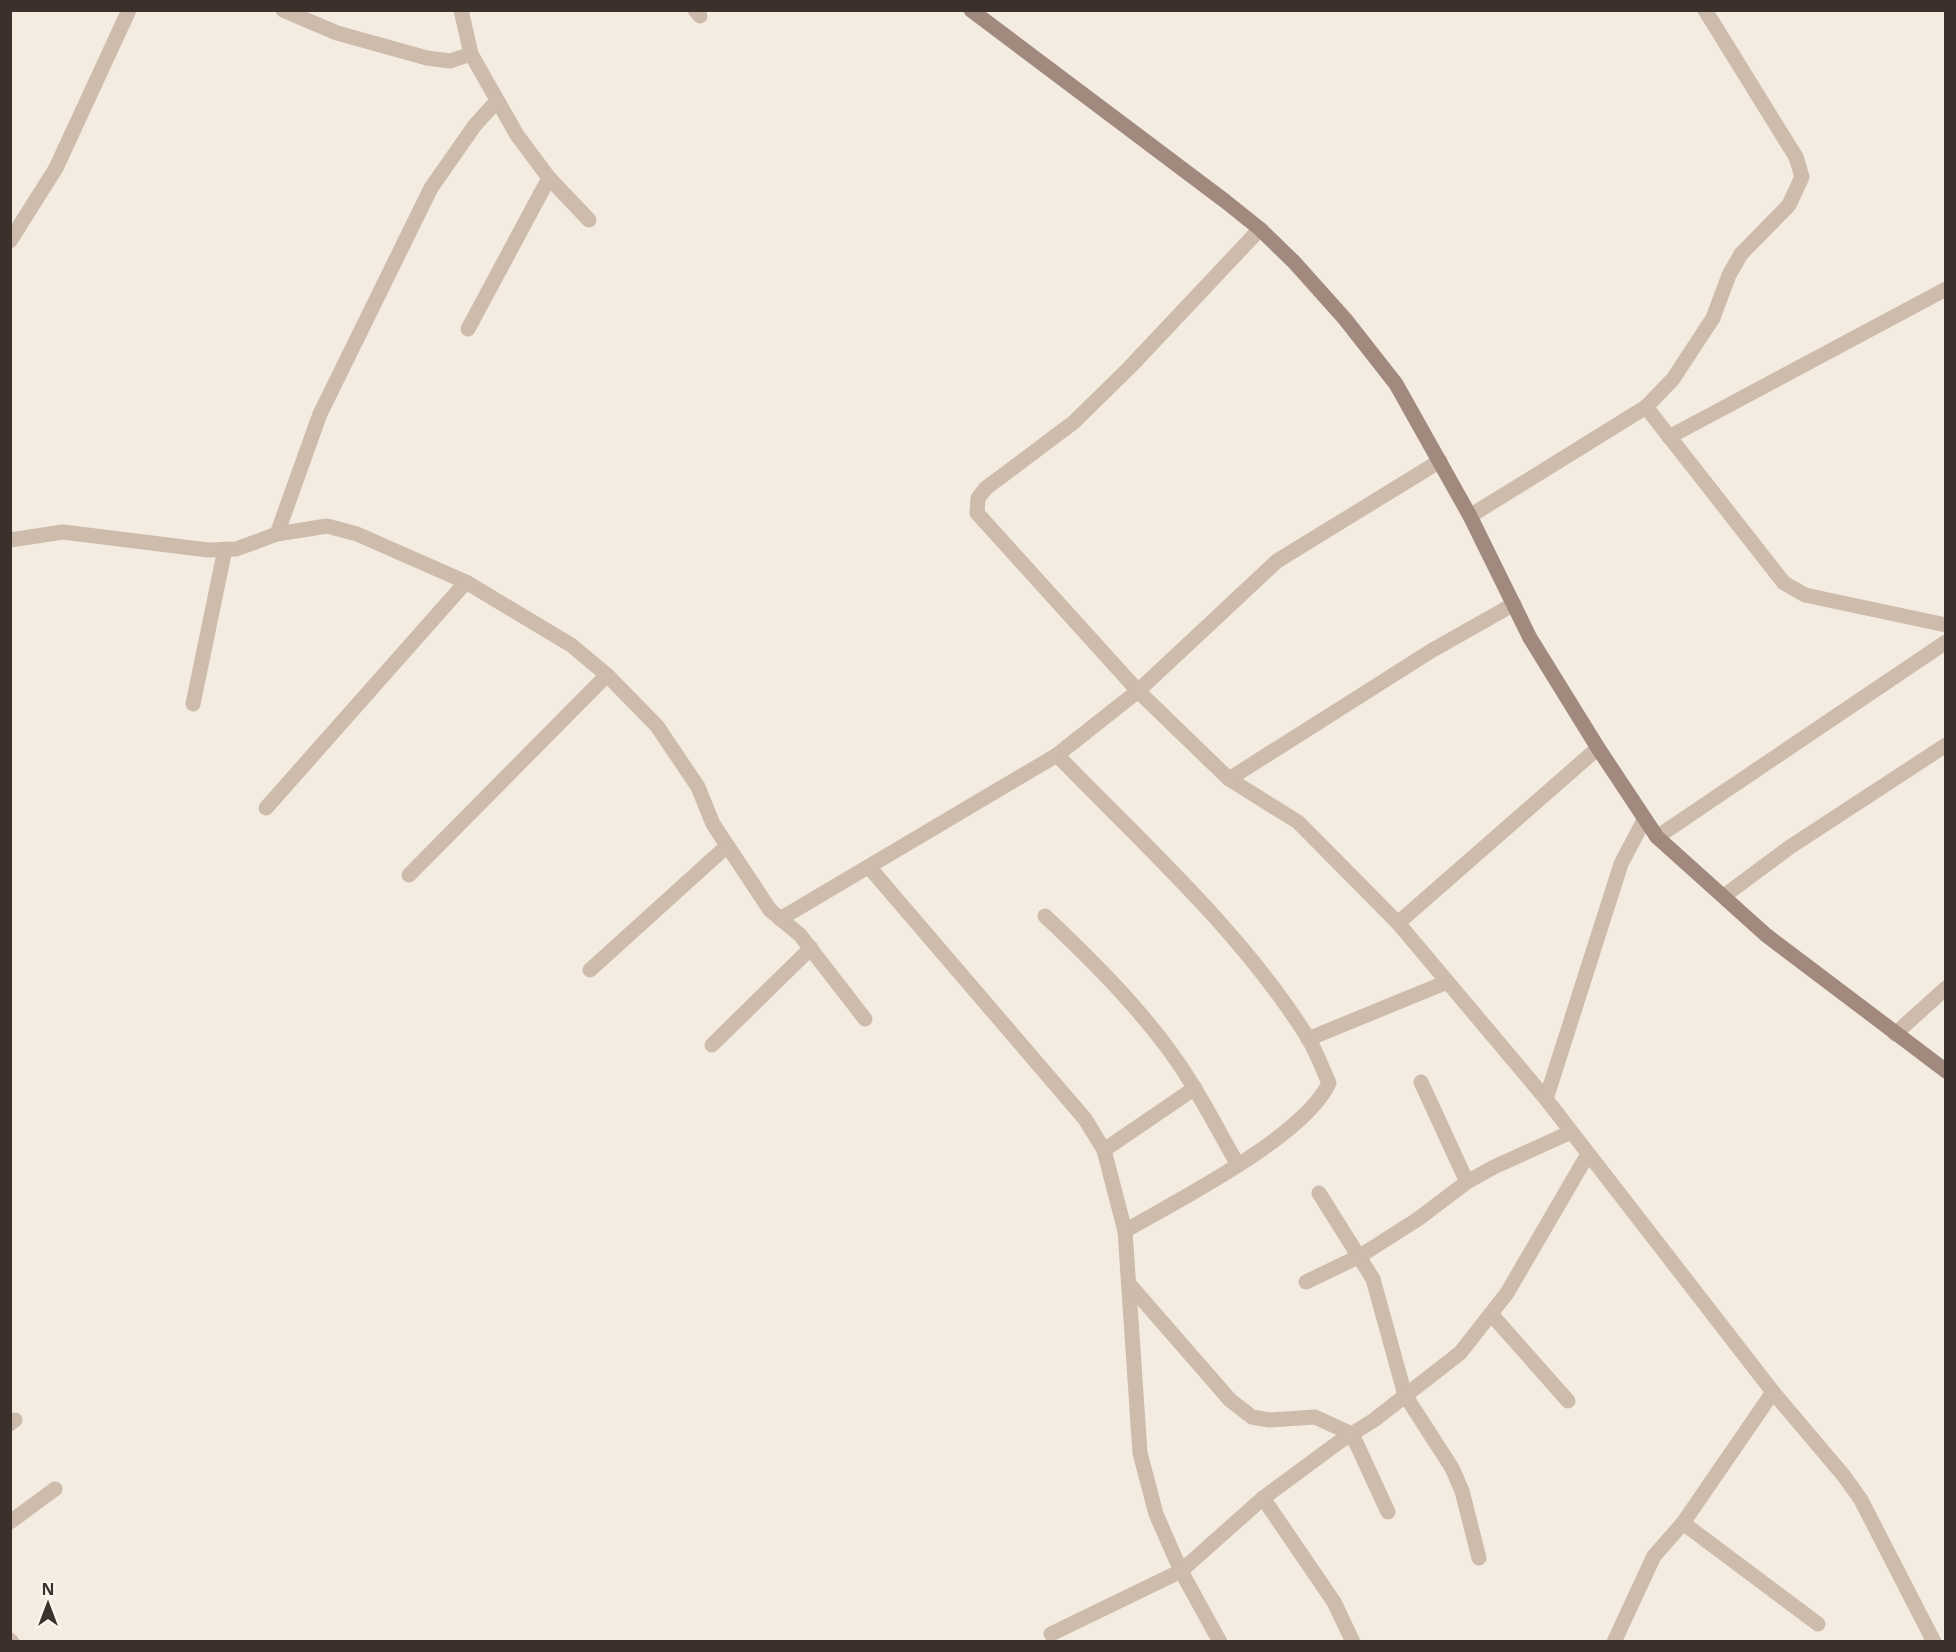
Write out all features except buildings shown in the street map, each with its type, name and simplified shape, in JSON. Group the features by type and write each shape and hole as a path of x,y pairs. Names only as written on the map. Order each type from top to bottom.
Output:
{"main road":[{"path":"971,10 1260,229 1345,319 1396,384 1470,516 1530,638 1598,748 1657,837 1766,935 1946,1071"}],"street":[{"path":"10,241 56,168 129,10"},
{"path":"283,10 337,33 427,58 450,61 471,54"},
{"path":"461,10 471,54 517,135 549,178 589,220"},
{"path":"1470,516 1646,407 1673,379 1713,318 1729,275 1741,254 1789,205 1802,177 1796,157 1705,10"},
{"path":"277,534 320,414 430,188 475,125 497,101"},
{"path":"468,329 549,178"},
{"path":"1260,229 1130,368 1074,423 986,488 978,498 977,513 1138,691 1229,779 1298,822 1398,924 1546,1099 1773,1392 1861,1500 1934,1641"},
{"path":"1669,437 1946,289"},
{"path":"1646,407 1784,584 1805,595 1946,625"},
{"path":"780,919 1057,755 1138,691 1277,561 1440,461"},
{"path":"10,540 63,532 208,550 236,549 277,534 327,526 357,534 466,582 571,645 607,675 657,726 698,787 712,824 770,910 811,948 865,1019"},
{"path":"193,704 225,549"},
{"path":"266,808 466,582"},
{"path":"1229,779 1431,651 1514,604"},
{"path":"1657,837 1946,642"},
{"path":"409,875 607,675"},
{"path":"1724,896 1790,847 1946,745"},
{"path":"1398,924 1598,748"},
{"path":"1057,755 1211,912 1308,1038 1329,1083 1322,1099 1307,1115 1238,1165 1125,1231"},
{"path":"1546,1099 1621,864 1644,820"},
{"path":"590,970 727,846"},
{"path":"868,867 1085,1119 1104,1149 1125,1231 1140,1453 1156,1514 1181,1571 1220,1641"},
{"path":"1045,916 1095,963 1167,1048 1195,1089 1238,1165"},
{"path":"712,1045 811,948"},
{"path":"1308,1038 1447,982"},
{"path":"1895,1034 1946,988"},
{"path":"1421,1082 1467,1182"},
{"path":"1104,1149 1195,1089"},
{"path":"1306,1282 1360,1256 1418,1219 1467,1182 1571,1132"},
{"path":"1051,1634 1181,1571 1263,1498 1460,1353 1507,1293 1588,1154"},
{"path":"1319,1193 1373,1279 1405,1395 1452,1468 1462,1491 1479,1558"},
{"path":"1129,1284 1230,1400 1252,1417 1269,1420 1315,1418 1352,1434 1388,1512"},
{"path":"1491,1314 1568,1401"},
{"path":"1614,1641 1654,1556 1683,1523 1773,1392"},
{"path":"10,1522 55,1489"},
{"path":"1263,1498 1334,1602 1353,1641"},
{"path":"1683,1523 1818,1624"}]}
